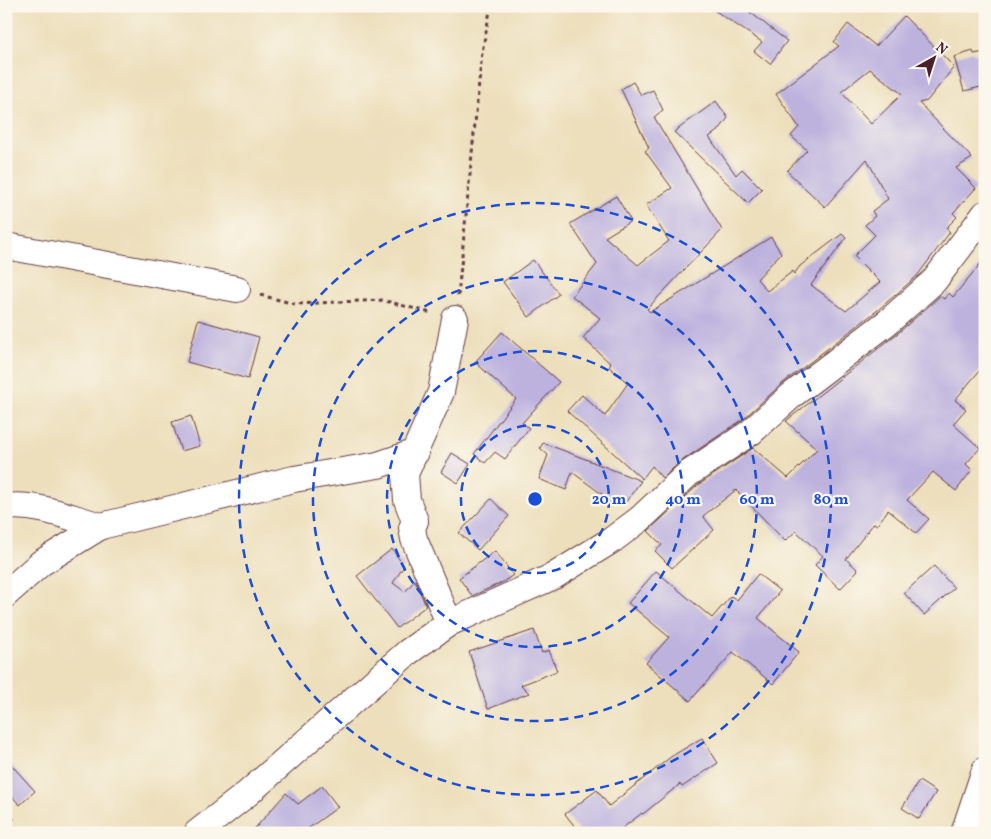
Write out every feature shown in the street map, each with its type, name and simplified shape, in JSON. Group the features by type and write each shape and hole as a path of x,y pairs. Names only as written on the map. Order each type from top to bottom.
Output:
{"street":[{"path":"197,833 248,793 389,666 449,623 554,576 612,540 640,518 688,474 750,432 792,395 889,321 934,280 985,214"},
{"path":"6,246 237,289"},
{"path":"449,623 414,539 412,528 414,521 407,500 405,474 441,392 456,319"},
{"path":"6,594 41,563 101,526 294,479 378,465 416,452"},
{"path":"6,507 39,508 101,526"},
{"path":"964,833 985,770"}],"path":[{"path":"237,289 295,304 382,300 456,319 482,52 491,6"},
{"path":"6,824 14,818"}],"building":[{"path":"708,6 742,6 787,41 770,64 754,51 762,42"},
{"path":"904,16 954,67 927,101 919,103 972,158 956,168 976,188 953,213 957,217 946,228 950,232 917,276 879,309 783,383 742,420 680,462 662,478 652,466 642,479 567,411 582,395 605,416 628,383 609,367 611,364 583,338 600,318 572,296 597,264 570,224 616,196 631,221 605,237 638,265 669,241 646,205 672,188 645,151 649,148 621,89 633,82 641,95 653,90 663,110 654,117 722,230 647,309 650,312 771,237 781,253 757,279 767,291 793,271 794,274 800,266 842,234 846,238 811,285 846,311 880,282 854,256 875,235 865,225 875,216 872,211 888,199 867,159 825,207 787,171 807,150 791,136 799,127 776,94 839,46 834,42 848,24 876,46","holes":["870,69 902,94 871,124 841,92"]},
{"path":"973,51 974,54 985,52 985,86 964,91 954,57"},
{"path":"716,101 728,118 719,130 709,137 736,175 742,169 762,189 748,203 674,132"},
{"path":"985,258 985,364 955,400 966,409 953,424 980,448 966,464 972,470 956,491 933,472 907,500 929,519 916,533 888,510 877,525 874,523 846,559 858,570 840,589 815,565 823,556 796,531 785,541 736,490 703,516 714,530 672,568 655,551 662,545 648,531 697,486 753,448 788,478 817,449 786,421 898,333 940,296 944,299 949,293 953,297"},
{"path":"533,260 559,294 529,317 503,282"},
{"path":"198,320 259,337 248,379 187,362"},
{"path":"502,332 559,382 522,423 529,428 505,459 495,452 485,463 474,454 516,399 475,362"},
{"path":"191,416 200,446 181,451 172,422"},
{"path":"543,443 641,481 625,503 618,497 614,503 572,472 566,490 539,479 548,455 540,448"},
{"path":"452,453 470,464 458,483 441,472"},
{"path":"491,499 509,516 478,550 459,533"},
{"path":"392,549 404,566 393,583 405,592 415,580 426,606 397,628 357,576"},
{"path":"495,551 513,575 503,582 472,596 459,578"},
{"path":"934,566 954,588 924,615 904,593"},
{"path":"656,571 712,618 731,596 737,600 758,574 780,591 758,618 799,652 773,684 733,652 690,701 646,663 669,637 628,603"},
{"path":"534,630 542,653 549,650 557,671 521,685 529,693 488,709 469,652"},
{"path":"702,738 718,763 682,787 680,784 616,833 580,833 565,814 597,790 609,806 672,756"},
{"path":"6,759 35,791 20,805 6,790"},
{"path":"919,781 936,792 919,819 902,808"},
{"path":"322,786 338,807 302,833 251,833 286,793 298,804"}]}
